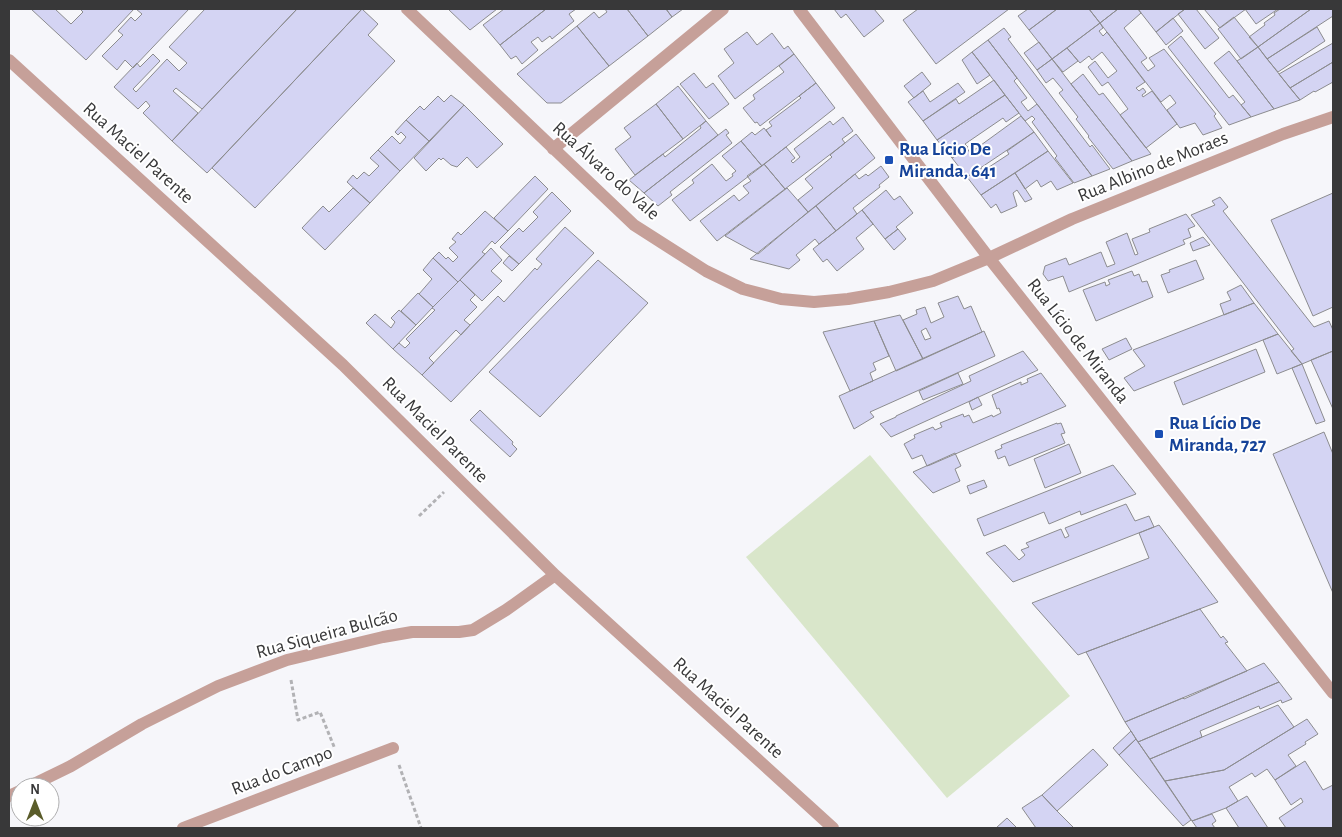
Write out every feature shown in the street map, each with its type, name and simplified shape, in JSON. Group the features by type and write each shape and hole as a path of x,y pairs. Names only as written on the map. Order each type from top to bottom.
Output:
{"street":[{"name":"Rua Álvaro do Vale","path":"407,9 634,226 706,272 742,288 781,299 814,302 890,292 933,281 989,258"},
{"path":"553,149 723,9"},
{"name":"Rua Lício de Miranda","path":"799,9 989,258 1333,693"},
{"name":"Rua Maciel Parente","path":"9,60 343,365 555,575 833,828"},
{"name":"Rua Albino de Moraes","path":"989,258 1072,219 1283,134 1333,117"},
{"name":"Rua Siqueira Bulcão","path":"48,777 71,766 142,724 218,686 287,660 383,637 412,632 459,632 473,630 506,610 555,575"},
{"name":"Rua do Campo","path":"183,828 393,748"}],"path":[{"path":"419,516 458,479"},
{"path":"287,660 298,720 320,712 342,768"},
{"path":"393,748 421,828"}],"green space":[{"path":"870,455 1070,696 947,798 746,557"}],"building":[{"path":"31,9 55,9 71,24 83,12 80,9 134,9 86,60"},
{"path":"136,9 189,9 133,68 125,60 117,70 102,56 123,35 118,31 131,17 135,21 142,14"},
{"path":"205,9 297,9 202,109 176,88 173,91 198,113 172,141 143,113 150,106 146,101 138,109 114,87 137,63 140,67 153,54 160,61 133,89 136,92 167,59 179,71 187,63 169,47"},
{"path":"297,9 362,9 207,173 172,141"},
{"path":"362,9 378,24 368,35 395,61 255,208 212,168"},
{"path":"448,9 497,9 470,30"},
{"path":"504,9 546,9 500,45 483,25"},
{"path":"546,9 576,9 569,14 574,21 552,39 550,36 542,42 538,37 531,42 538,50 522,64 516,56 511,59 500,45"},
{"path":"605,9 627,9 648,36 609,66 577,26 594,12 599,18 607,12"},
{"path":"627,9 666,9 672,17 648,36"},
{"path":"666,9 683,9 672,17"},
{"path":"834,9 874,9 884,21 864,37 846,14 841,18"},
{"path":"918,9 1009,9 936,64 903,20"},
{"path":"1028,9 1057,9 1029,30 1018,16"},
{"path":"1057,9 1089,9 1100,23 1052,59 1029,30"},
{"path":"1089,9 1118,9 1100,23"},
{"path":"1118,9 1138,9 1141,13 1124,28 1147,58 1141,62 1148,71 1155,66 1149,58 1164,49 1216,114 1214,116 1222,128 1203,135 1195,123 1180,128 1167,110 1176,103 1170,95 1161,102 1100,23"},
{"path":"1138,9 1185,9 1156,32"},
{"path":"1185,9 1196,9 1219,38 1205,49 1178,14"},
{"path":"1204,9 1246,9 1220,28"},
{"path":"1245,9 1278,9 1256,24"},
{"path":"1280,9 1311,9 1258,47 1249,37 1265,25 1264,23"},
{"path":"1311,9 1333,9 1333,16 1267,59 1258,47"},
{"path":"1234,17 1258,47 1241,59 1218,29"},
{"path":"1173,18 1183,31 1166,45 1156,32"},
{"path":"1100,23 1103,28 1099,31 1103,36 1107,32 1145,82 1136,88 1139,91 1143,88 1146,92 1142,95 1143,97 1152,91 1177,124 1146,148 1120,115 1128,109 1108,82 1102,86 1088,67 1095,61 1108,78 1117,71 1102,52 1092,60 1089,56 1080,63 1067,48"},
{"path":"577,26 609,66 561,103 547,103 517,74"},
{"path":"1317,27 1325,41 1278,72 1267,59"},
{"path":"1004,28 1011,37 1008,39 1090,147 1092,145 1110,169 1092,176 988,40"},
{"path":"747,32 757,45 772,33 784,49 788,46 794,54 735,99 718,76 734,63 724,49"},
{"path":"1181,36 1229,98 1233,95 1251,117 1229,125 1168,47"},
{"path":"988,40 1017,78 1014,81 1027,98 1021,102 1028,111 1037,104 1092,176 1074,183 1032,122 1035,119 1032,116 1025,121 972,52"},
{"path":"1039,42 1052,59 1037,70 1024,53"},
{"path":"1333,43 1333,62 1290,88 1279,74"},
{"path":"1258,47 1300,100 1274,109 1237,61"},
{"path":"1067,48 1078,61 1063,72 1052,59"},
{"path":"1229,51 1274,109 1251,117 1241,105 1245,102 1214,63"},
{"path":"972,52 990,75 977,84 962,60"},
{"path":"794,54 816,83 760,126 757,122 755,123 743,108 755,99 753,95 784,72 779,66"},
{"path":"1052,59 1132,161 1113,169 1088,137 1076,119 1078,117 1059,93 1063,90 1053,78 1046,83 1037,70"},
{"path":"1333,62 1333,82 1300,100 1290,88"},
{"path":"922,72 931,84 914,98 904,86"},
{"path":"694,73 706,88 713,83 729,104 709,119 680,84"},
{"path":"1083,74 1099,95 1103,93 1151,154 1132,161 1071,84"},
{"path":"994,80 1005,95 937,140 923,121 956,99 959,104"},
{"path":"816,83 835,108 762,166 741,141 752,132 755,135 764,128 771,137 766,130 772,126 769,122 801,98 799,96"},
{"path":"958,83 965,92 923,121 908,102 923,91 930,102"},
{"path":"678,86 706,121 683,139 656,104"},
{"path":"451,95 464,105 429,141 406,120 420,106 424,110 438,96 444,102"},
{"path":"1005,95 1019,113 1006,122 1003,118 965,144 968,147 952,158 937,140"},
{"path":"656,104 683,139 635,175 615,149 631,137 624,128"},
{"path":"464,105 503,144 477,168 467,157 457,167 451,165 443,158 441,160 439,158 426,171 414,158"},
{"path":"1021,116 1034,132 967,177 952,158 967,148 970,153"},
{"path":"843,117 853,131 842,139 845,143 785,189 764,164 786,147 795,158 791,161 793,163 800,157 794,149 830,121 833,125"},
{"path":"406,120 429,141 400,171 378,150 392,136 400,144 406,137 401,132 398,135 395,132"},
{"path":"706,121 718,135 644,193 629,180 663,154 665,157 701,128 700,126"},
{"path":"726,129 729,133 726,135 732,143 670,192 672,195 658,206 644,193"},
{"path":"1034,132 1048,151 981,195 967,177 981,168 983,171 1009,154 1007,151"},
{"path":"856,134 875,158 808,212 798,200 813,188 805,179"},
{"path":"741,141 762,166 690,221 672,200 694,183 692,180 712,164 726,181 733,176 732,174 736,171 722,156"},
{"path":"378,150 400,171 370,203 347,182 353,175 357,179 364,172 369,176 379,166 370,158"},
{"path":"1048,151 1073,183 1057,190 1051,181 1041,187 1037,180 1025,189 1015,173"},
{"path":"764,164 785,189 717,241 700,221 734,195 739,201 749,193 743,186 751,181 747,176"},
{"path":"881,166 889,177 879,185 880,187 853,208 857,214 836,231 816,206 855,174 859,179 866,174 868,176"},
{"path":"1015,173 1032,199 1025,202 1017,190 1013,193 1017,206 1001,213 996,204 991,208 981,195"},
{"path":"535,176 548,189 508,231 494,218"},
{"path":"353,188 370,203 325,250 302,228 323,206 329,212"},
{"path":"787,188 808,212 758,254 725,236"},
{"path":"886,190 894,200 900,196 913,213 896,227 898,229 885,239 862,210"},
{"path":"552,192 571,211 519,264 500,247 519,228 523,232 538,217 533,212"},
{"path":"1333,193 1333,307 1313,316 1271,220"},
{"path":"1220,197 1228,207 1223,211 1314,327 1329,321 1333,330 1333,351 1302,364 1291,351 1294,349 1191,215 1215,205 1212,201"},
{"path":"816,206 836,231 819,244 815,239 796,255 800,260 789,269 750,259"},
{"path":"862,210 873,224 856,238 864,249 837,271 827,259 823,262 813,249"},
{"path":"485,211 508,231 495,244 492,241 482,252 485,254 458,282 433,258 439,252 446,259 448,257 453,262 458,257 449,248 456,242 452,239 458,232 461,235"},
{"path":"1186,214 1195,226 1188,229 1191,237 1183,240 1185,244 1069,292 1063,276 1048,281 1043,274 1045,266 1066,258 1069,265 1101,252 1107,267 1115,264 1106,242 1127,233 1135,255 1138,254 1132,239 1150,232 1149,229"},
{"path":"565,227 594,253 451,402 422,375 498,296 504,302 535,268 537,270 542,264 536,259"},
{"path":"898,229 906,239 894,250 885,239"},
{"path":"1203,237 1210,245 1193,251 1190,243"},
{"path":"491,248 502,260 491,271 502,281 482,301 460,280"},
{"path":"509,256 519,264 512,271 503,263"},
{"path":"433,258 458,282 433,307 419,294 432,279 423,270"},
{"path":"598,260 648,303 540,417 489,372"},
{"path":"1196,260 1204,279 1168,293 1161,275"},
{"path":"1132,271 1134,276 1139,274 1142,282 1147,281 1153,297 1096,321 1083,290 1105,282 1106,286 1110,284 1108,280"},
{"path":"460,280 475,295 470,300 477,307 464,320 470,325 461,335 456,330 429,358 434,363 422,375 393,349 399,343 405,348 410,343 406,339 435,310 432,308"},
{"path":"1241,285 1254,303 1224,315 1220,304 1231,300 1227,292"},
{"path":"418,293 433,307 416,325 401,311"},
{"path":"958,296 964,309 971,306 982,332 923,359 903,320 917,314 916,310 925,307 931,323 944,317 938,303","holes":["926,328 931,338 925,340 921,331"]},
{"path":"1254,303 1278,334 1134,391 1124,378 1145,366 1133,350"},
{"path":"399,310 416,325 393,349 366,323 375,314 391,328 395,322 391,318"},
{"path":"900,315 923,359 896,371 874,321"},
{"path":"874,321 889,356 873,363 876,370 870,373 873,381 850,391 823,332"},
{"path":"984,331 995,356 870,412 874,417 854,429 839,396"},
{"path":"1278,334 1302,364 1277,374 1263,340"},
{"path":"1126,338 1132,349 1109,360 1102,349"},
{"path":"1256,349 1265,372 1183,405 1174,382"},
{"path":"1023,351 1038,370 891,437 880,424 971,381 969,376"},
{"path":"1333,351 1333,409 1311,360"},
{"path":"1302,364 1325,421 1316,424 1292,368"},
{"path":"958,373 963,384 923,400 919,391"},
{"path":"1041,373 1066,406 930,465 927,466 922,455 912,459 904,444 915,438 914,435 933,427 935,430 942,427 940,423 963,414 964,417 969,415 973,423 992,415 993,417 1001,413 999,408 997,409 992,395 1021,382 1021,385 1028,382 1027,379"},
{"path":"978,397 982,405 972,410 969,402"},
{"path":"480,410 513,442 512,444 517,449 510,457 470,420"},
{"path":"1061,423 1065,433 1061,434 1065,443 1009,466 1005,456 998,459 995,451 1002,448 1001,445"},
{"path":"1324,432 1333,454 1333,593 1273,454"},
{"path":"1069,444 1081,473 1045,488 1034,459"},
{"path":"955,453 961,466 955,469 960,481 933,493 913,472"},
{"path":"1113,465 1136,494 1081,515 1080,511 1049,524 1044,512 984,536 977,519"},
{"path":"984,480 987,487 970,494 967,486"},
{"path":"1126,504 1135,521 1149,516 1154,527 1013,582 986,553 1005,545 1019,560 1025,555 1021,550 1029,547 1026,543 1061,529 1065,538 1069,536 1065,528"},
{"path":"1159,525 1218,602 1078,655 1032,603 1149,558 1139,533"},
{"path":"1200,609 1221,638 1223,636 1228,642 1225,643 1247,671 1125,722 1086,652"},
{"path":"1264,663 1279,682 1138,742 1125,722 1184,699"},
{"path":"1279,682 1292,699 1282,703 1281,700 1260,709 1259,706 1200,731 1202,737 1150,759 1138,742"},
{"path":"1278,705 1294,727 1224,770 1165,781 1150,759"},
{"path":"1307,719 1318,734 1288,755 1296,766 1275,780 1267,769 1255,777 1252,773 1229,787 1238,801 1226,808 1192,821 1165,781 1224,770"},
{"path":"1131,731 1136,739 1119,755 1113,748"},
{"path":"1136,739 1191,820 1183,826 1119,755"},
{"path":"1093,749 1108,765 1057,811 1042,795"},
{"path":"1305,761 1323,790 1333,785 1333,828 1286,828 1279,818 1303,802 1301,798 1291,805 1275,780"},
{"path":"1042,795 1074,828 1036,828 1022,808"},
{"path":"1247,796 1268,828 1239,828 1226,808"},
{"path":"1212,814 1216,821 1212,824 1215,828 1197,828 1192,821"},
{"path":"1007,818 1017,828 996,828"}],"place":[{"name":"Rua Lício De Miranda, 641","path":"889,160"},
{"name":"Rua Lício De Miranda, 727","path":"1159,434"}]}
